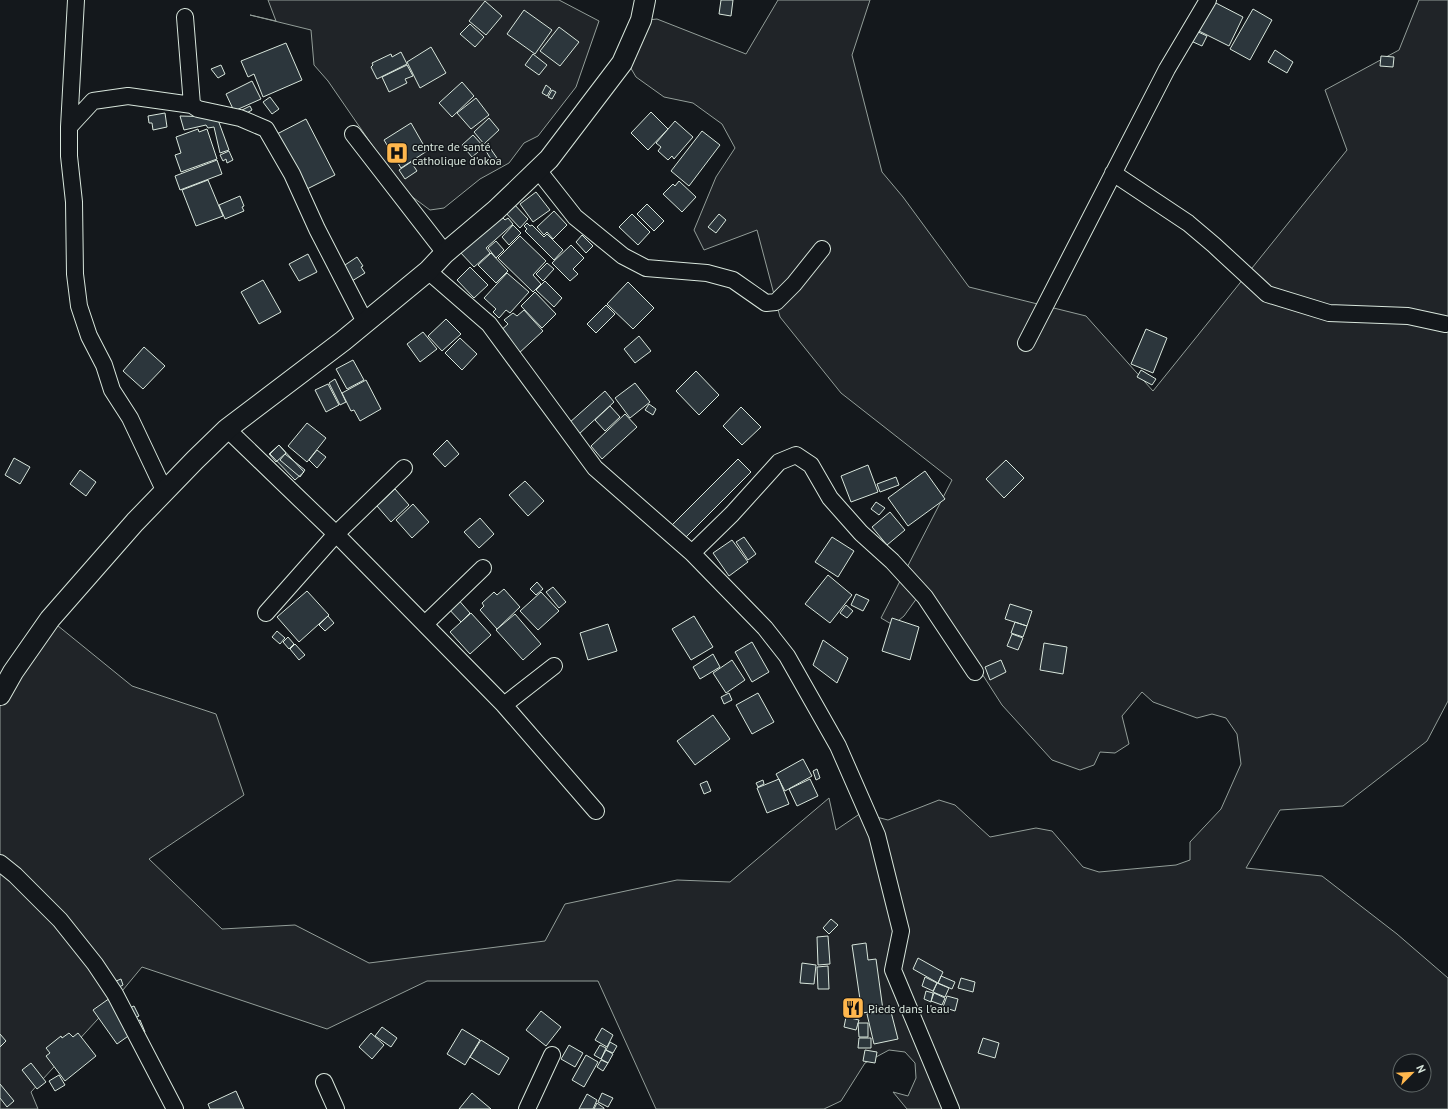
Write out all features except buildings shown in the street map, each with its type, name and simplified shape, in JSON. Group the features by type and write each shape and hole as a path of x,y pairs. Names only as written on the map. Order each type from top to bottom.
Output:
{"main road":[{"path":"0,695 13,672 50,619 135,522 195,460 228,429 343,341 428,271 445,253 496,210 549,159 622,62 641,20 645,0"}],"street":[{"path":"76,0 68,156 74,202 75,274 79,306 89,336 104,365 112,390 130,418 165,492"},
{"path":"1026,342 1167,69 1208,0"},
{"path":"185,17 192,105"},
{"path":"69,127 93,101 128,96 192,105 198,109 240,118 266,129 292,174 317,229 365,322"},
{"path":"353,134 445,253"},
{"path":"538,170 575,217 623,256 646,268 707,273 733,280 766,303 776,302 794,284 822,249"},
{"path":"1113,173 1188,223 1214,245 1266,294 1329,313 1408,316 1445,324"},
{"path":"428,271 489,324 595,468 692,553 765,628 787,656 838,746 877,835 901,931 893,970 951,1109"},
{"path":"228,429 336,534 504,705 596,811"},
{"path":"692,553 732,514 779,462 796,455 811,465 830,498 861,534 892,561 925,597 975,672"},
{"path":"266,613 336,534 404,468"},
{"path":"425,624 483,568"},
{"path":"504,705 554,666"},
{"path":"0,862 60,920 95,964 115,994 175,1109"},
{"path":"527,1109 552,1055"},
{"path":"324,1082 336,1109"}],"shaded area":[{"path":"268,0 559,0 599,21 576,87 538,136 524,143 509,163 480,179 444,208 430,210 403,190 328,81 314,65 311,30 250,15 276,21"},
{"path":"778,0 870,0 852,55 882,172 903,197 969,287 1086,316 1153,391 1347,150 1325,90 1399,50 1419,0 1448,0 1448,701 1427,741 1343,806 1280,810 1246,868 1322,876 1397,934 1448,978 1448,1109 907,1109 893,1092 908,1096 916,1078 915,1063 905,1052 889,1050 865,1063 841,1101 824,1109 656,1109 598,981 427,981 327,1029 142,967 108,1008 31,1092 38,1109 0,1109 0,682 52,621 132,686 216,714 244,795 149,859 222,929 295,925 369,963 545,941 565,904 677,880 730,882 829,798 836,830 861,813 888,820 939,800 955,805 990,837 1036,828 1052,831 1083,867 1099,872 1176,865 1190,860 1190,842 1221,809 1241,764 1237,734 1226,718 1212,714 1197,718 1153,702 1142,692 1122,716 1129,744 1115,753 1100,752 1094,765 1080,770 1052,760 1002,705 959,638 935,627 922,591 904,616 893,625 881,618 952,480 841,393 780,317 757,230 704,250 694,230 716,177 735,148 722,124 693,103 664,97 636,77 629,65 648,20 657,19 746,54"}],"place":[{"name":"centre de santé catholique d'okoa","path":"397,153"},
{"name":"Pieds dans l'eau","path":"853,1008"}]}
